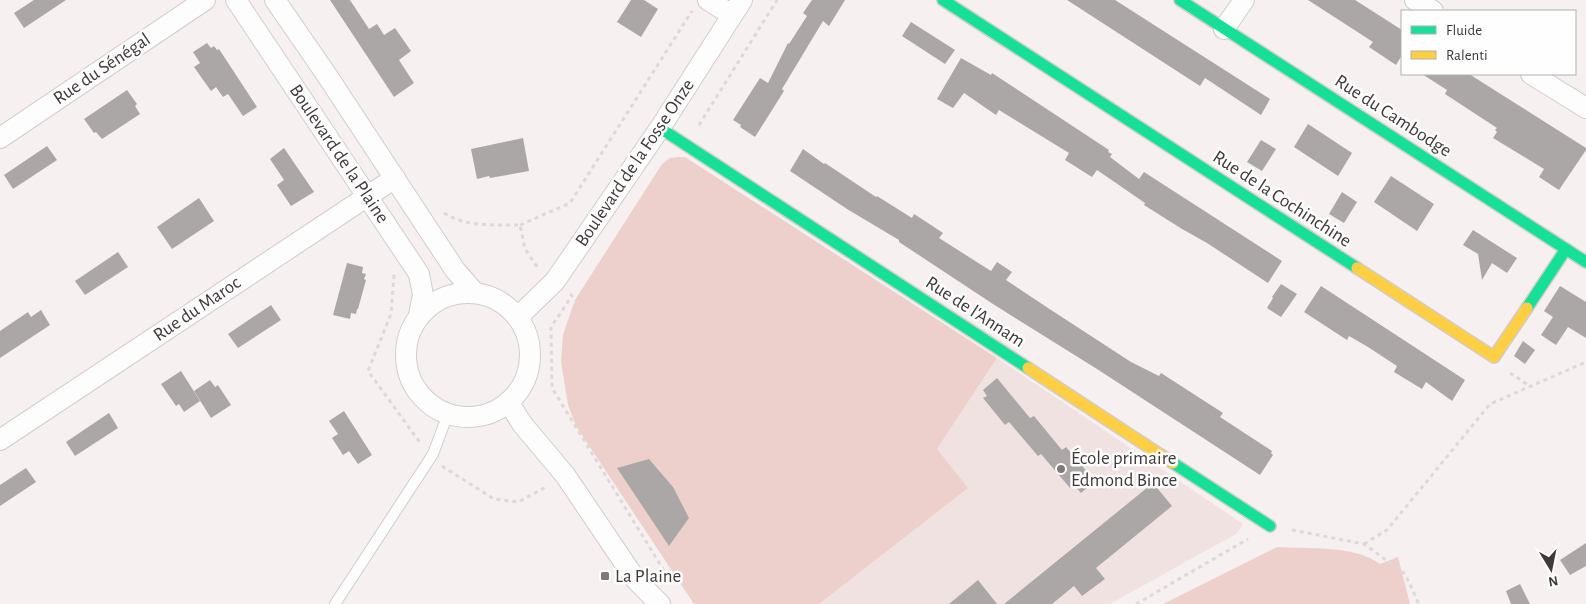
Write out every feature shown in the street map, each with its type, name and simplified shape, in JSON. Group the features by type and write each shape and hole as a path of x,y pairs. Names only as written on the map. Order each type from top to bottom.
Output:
{"street":[{"name":"Rue du Sénégal","path":"0,138 205,0"},
{"name":"Boulevard de la Plaine","path":"236,0 419,274 423,295 419,315"},
{"name":"Boulevard de la Plaine","path":"274,0 326,74 455,270 475,292"},
{"name":"Rue de la Cochinchine","path":"943,0 1494,357 1566,249"},
{"name":"Rue du Cambodge","path":"1180,0 1586,262"},
{"path":"1224,29 1244,0"},
{"path":"1415,0 1431,10"},
{"path":"701,4 737,8"},
{"name":"Boulevard de la Fosse Onze","path":"518,317 555,281 660,128 737,8"},
{"path":"298,93 326,74"},
{"path":"1533,75 1586,108"},
{"name":"Rue de l'Annam","path":"660,128 1270,526"},
{"name":"Rue du Maroc","path":"0,440 395,178"},
{"path":"475,292 492,297 506,305 518,317 527,334 530,352 528,371 520,388 508,402 490,413 469,417 448,414 427,403 412,384 405,360 407,337 419,315 435,301 454,293 475,292"},
{"path":"508,402 523,425 565,475 636,580 660,604"}],"lane":[{"path":"335,604 431,458 448,414"}],"path":[{"path":"443,213 481,225 520,225 570,203 701,4"},
{"path":"520,225 524,249 537,267 572,296 551,327 552,388 674,587"},
{"path":"395,267 391,314 368,371 431,458 494,499 518,502 528,498 565,475"},
{"path":"1364,544 1387,530 1490,404 1586,362"},
{"path":"1136,604 1270,526 1364,544 1405,574 1419,604"}],"shaded area":[{"path":"685,157 997,358 937,449 968,488 819,604 694,604 576,426 568,405 561,362 563,335 575,300 662,164 670,158"},
{"name":"École primaire Edmond Bince","path":"997,358 1243,524 1236,534 1110,604 819,604 967,488 937,449"},
{"path":"1277,547 1344,551 1370,558 1380,564 1398,557 1410,604 1163,604"}],"building":[{"path":"34,0 66,0 24,28 14,13"},
{"path":"330,0 350,0 369,29 377,24 384,35 395,28 411,51 399,60 414,83 394,97"},
{"path":"631,0 644,0 658,9 641,37 617,22"},
{"path":"812,0 845,0 829,26 823,21 782,89 784,91 755,137 733,120 760,78 768,83 788,43 807,16 803,13"},
{"path":"1067,0 1115,0 1270,99 1261,115 1205,78 1200,86"},
{"path":"1308,0 1355,0 1401,29 1401,57 1396,65 1369,47 1373,42"},
{"path":"911,22 955,50 945,64 902,36"},
{"path":"207,43 211,48 214,46 217,50 219,49 257,107 243,116 228,94 223,97 216,87 211,91 194,67 200,63 193,52"},
{"path":"961,58 991,75 992,73 1109,150 1108,152 1112,154 1110,157 1139,179 1144,172 1282,261 1268,283 1144,205 1145,203 1097,170 1092,177 1065,160 1069,153 999,110 996,115 964,93 953,108 937,99"},
{"path":"1424,75 1471,75 1586,148 1586,150 1559,190 1539,177 1544,169 1493,138 1497,128 1445,94 1447,90"},
{"path":"127,90 137,104 135,106 140,114 102,139 96,132 94,133 84,119"},
{"path":"1308,124 1352,153 1338,176 1294,147"},
{"path":"523,138 529,171 477,179 471,149"},
{"path":"1261,140 1276,149 1262,171 1247,162"},
{"path":"47,146 57,160 13,189 4,175"},
{"path":"284,148 314,192 291,206 277,185 284,180 270,159"},
{"path":"803,149 876,197 912,218 914,214 928,223 943,233 939,238 991,271 997,262 1012,272 1006,280 1131,362 1159,376 1161,373 1223,413 1220,417 1272,451 1273,455 1260,475 790,171"},
{"path":"1391,176 1434,204 1417,231 1374,202"},
{"path":"1342,192 1357,202 1344,223 1329,214"},
{"path":"199,198 214,221 172,249 157,227"},
{"path":"1473,230 1517,258 1507,273 1492,263 1482,280 1478,254 1463,245"},
{"path":"118,252 128,267 85,295 75,281"},
{"path":"347,263 363,267 362,273 366,274 358,309 356,314 351,313 350,319 333,315"},
{"path":"1281,284 1297,294 1281,317 1267,308"},
{"path":"1321,286 1465,380 1452,401 1426,382 1422,389 1394,372 1397,366 1368,347 1349,336 1347,340 1304,312"},
{"path":"1560,286 1586,302 1586,338 1568,327 1556,345 1541,335 1553,317 1544,311"},
{"path":"271,305 281,320 238,348 228,334"},
{"path":"41,310 50,325 0,358 0,331 28,312 31,317"},
{"path":"1523,341 1535,350 1525,364 1514,356"},
{"path":"181,371 200,401 184,412 179,404 176,406 161,384"},
{"path":"997,378 1030,418 1034,416 1062,450 1066,447 1095,481 1081,493 1074,485 1070,488 1041,454 1038,456 1009,422 1005,425 983,398 987,396 983,390"},
{"path":"210,380 215,387 218,385 231,405 211,418 194,391"},
{"path":"344,411 372,455 358,464 349,451 343,455 332,438 338,434 329,421"},
{"path":"109,413 118,428 75,456 66,442"},
{"path":"649,459 673,487 689,518 669,546 617,468"},
{"path":"26,468 36,482 0,506 0,485"},
{"path":"1153,483 1172,506 1096,568 1105,579 1082,596 1074,586 1052,604 1004,604"},
{"path":"1586,543 1586,566 1570,575 1560,560"},
{"path":"978,580 997,604 949,604"},
{"path":"1520,584 1530,604 1511,604 1506,591"}],"traffic: fast":[{"path":"943,0 1357,268"},
{"path":"1180,0 1586,262"},
{"path":"660,128 1028,368"},
{"path":"1527,308 1566,249"},
{"path":"1173,463 1270,526"}],"traffic: slow":[{"path":"1357,268 1494,357 1527,308"},
{"path":"1028,368 1173,463"}],"place":[{"name":"École primaire Edmond Bince","path":"1061,469"},
{"name":"La Plaine","path":"605,576"}]}
